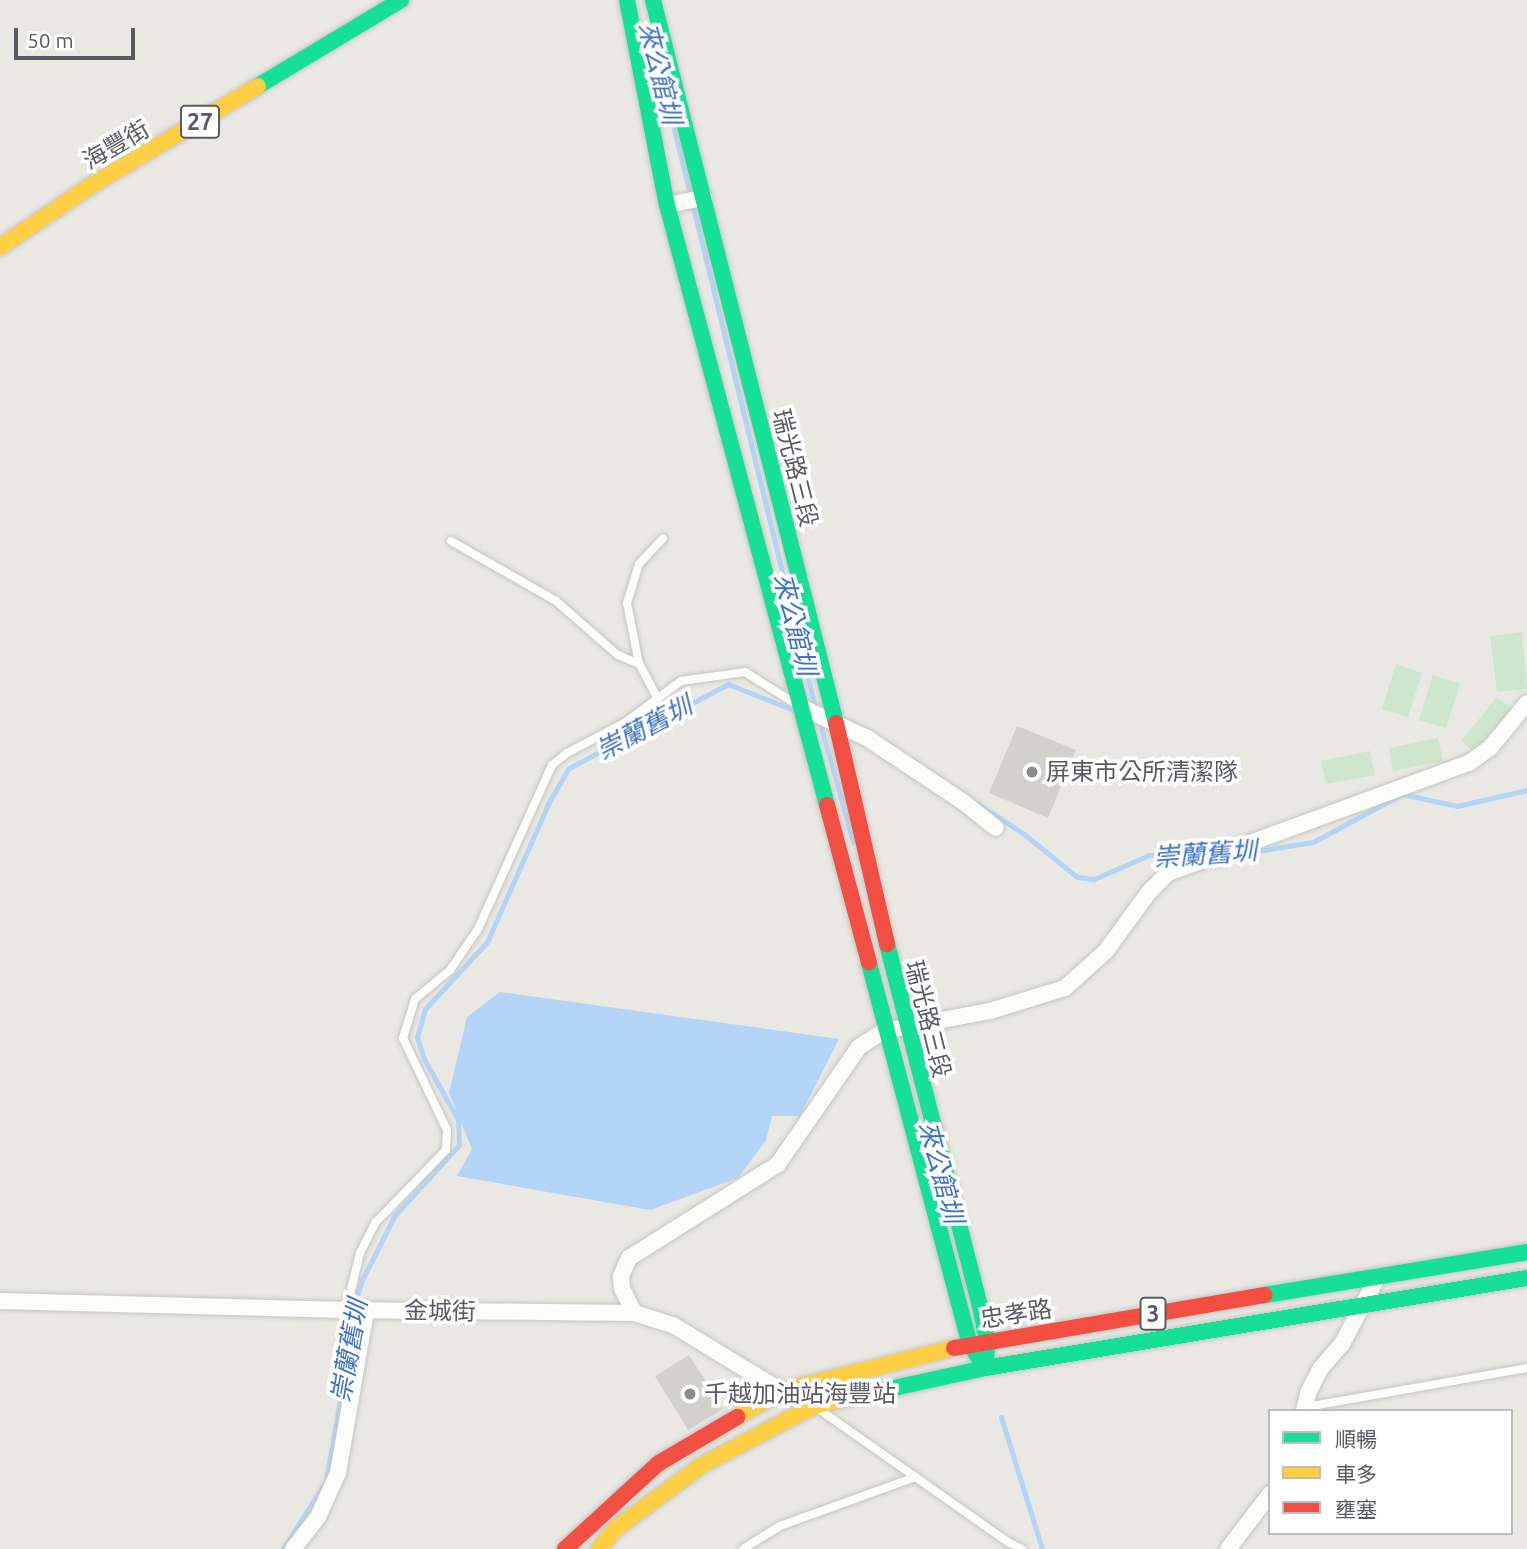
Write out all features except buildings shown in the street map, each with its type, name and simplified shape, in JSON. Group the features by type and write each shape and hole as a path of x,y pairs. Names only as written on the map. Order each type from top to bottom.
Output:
{"street":[{"name":"海豐街","path":"0,247 92,185 401,0"},
{"name":"瑞光路三段","path":"627,0 667,205 884,1031 970,1344 985,1368"},
{"name":"瑞光路三段","path":"653,0 836,724 906,1027 987,1342 985,1368"},
{"path":"667,205 704,198"},
{"path":"634,1313 622,1288 621,1276 629,1258 778,1164 859,1047 884,1031 990,1011 1065,988 1106,951 1149,892 1168,873 1469,762 1489,748 1527,704"},
{"path":"801,707 867,738 962,801 996,828"},
{"name":"忠孝路","path":"565,1549 659,1463 781,1391 970,1344 1527,1252"},
{"path":"1304,1409 1308,1393 1321,1368 1342,1344 1378,1276"},
{"name":"忠孝路","path":"599,1549 615,1529 702,1465 814,1406 985,1368 1527,1278"},
{"name":"金城街","path":"0,1301 366,1311 634,1313 673,1325 781,1391 814,1406"},
{"path":"293,1549 318,1517 338,1473 366,1311"},
{"path":"1228,1549 1268,1497"}],"lane":[{"path":"658,699 639,664 628,603 639,564 663,538"},
{"path":"450,541 556,601 618,655 639,664"},
{"path":"346,1310 360,1253 376,1222 446,1150 447,1130 403,1038 415,999 450,970 478,929 552,765 567,753 626,722 681,681 745,673 801,707"},
{"path":"1304,1409 1527,1368"},
{"path":"814,1406 1010,1546 1022,1549"},
{"path":"743,1549 780,1526 915,1477"}],"green space":[{"path":"1522,632 1527,689 1497,692 1490,636"},
{"path":"1396,664 1422,673 1408,717 1382,709"},
{"path":"1433,675 1460,684 1446,728 1419,720"},
{"path":"1497,697 1522,717 1486,762 1461,741"},
{"path":"1438,738 1443,761 1393,771 1389,748"},
{"path":"1370,751 1375,775 1326,784 1321,761"}],"water":[{"path":"500,992 839,1039 800,1116 772,1116 766,1140 738,1178 650,1210 457,1176 472,1149 449,1093 467,1017"}],"waterway":[{"name":"來公館圳","path":"655,51 816,711"},
{"name":"崇蘭舊圳","path":"283,1549 326,1481 347,1359 347,1329 362,1280 395,1215 459,1145 458,1120 424,1059 417,1037 425,1009 487,942 549,802 569,768 728,684 796,711"},
{"name":"來公館圳","path":"819,720 853,842"},
{"name":"崇蘭舊圳","path":"1239,854 1313,842 1402,794 1457,806 1527,790"},
{"name":"崇蘭舊圳","path":"978,804 1024,834 1077,877 1094,879 1149,855 1198,855"},
{"name":"來公館圳","path":"1001,1417 1042,1549"}],"traffic: fast":[{"path":"258,86 401,0"},
{"path":"627,0 667,205 827,805"},
{"path":"653,0 836,723"},
{"path":"887,944 981,1310 987,1342 986,1359"},
{"path":"869,963 970,1344 985,1368"},
{"path":"1265,1295 1527,1252"},
{"path":"862,1395 985,1368 1527,1278"}],"traffic: slow":[{"path":"0,247 92,185 258,86"},
{"path":"737,1417 781,1391 954,1348"},
{"path":"599,1549 615,1529 702,1465 814,1406 862,1395"}],"traffic: jam":[{"path":"836,723 887,944"},
{"path":"827,805 869,963"},
{"path":"954,1348 1265,1295"},
{"path":"565,1549 659,1463 737,1417"}],"place":[{"name":"屏東市公所清潔隊","path":"1032,772"},
{"name":"千越加油站海豐站","path":"690,1394"}]}
